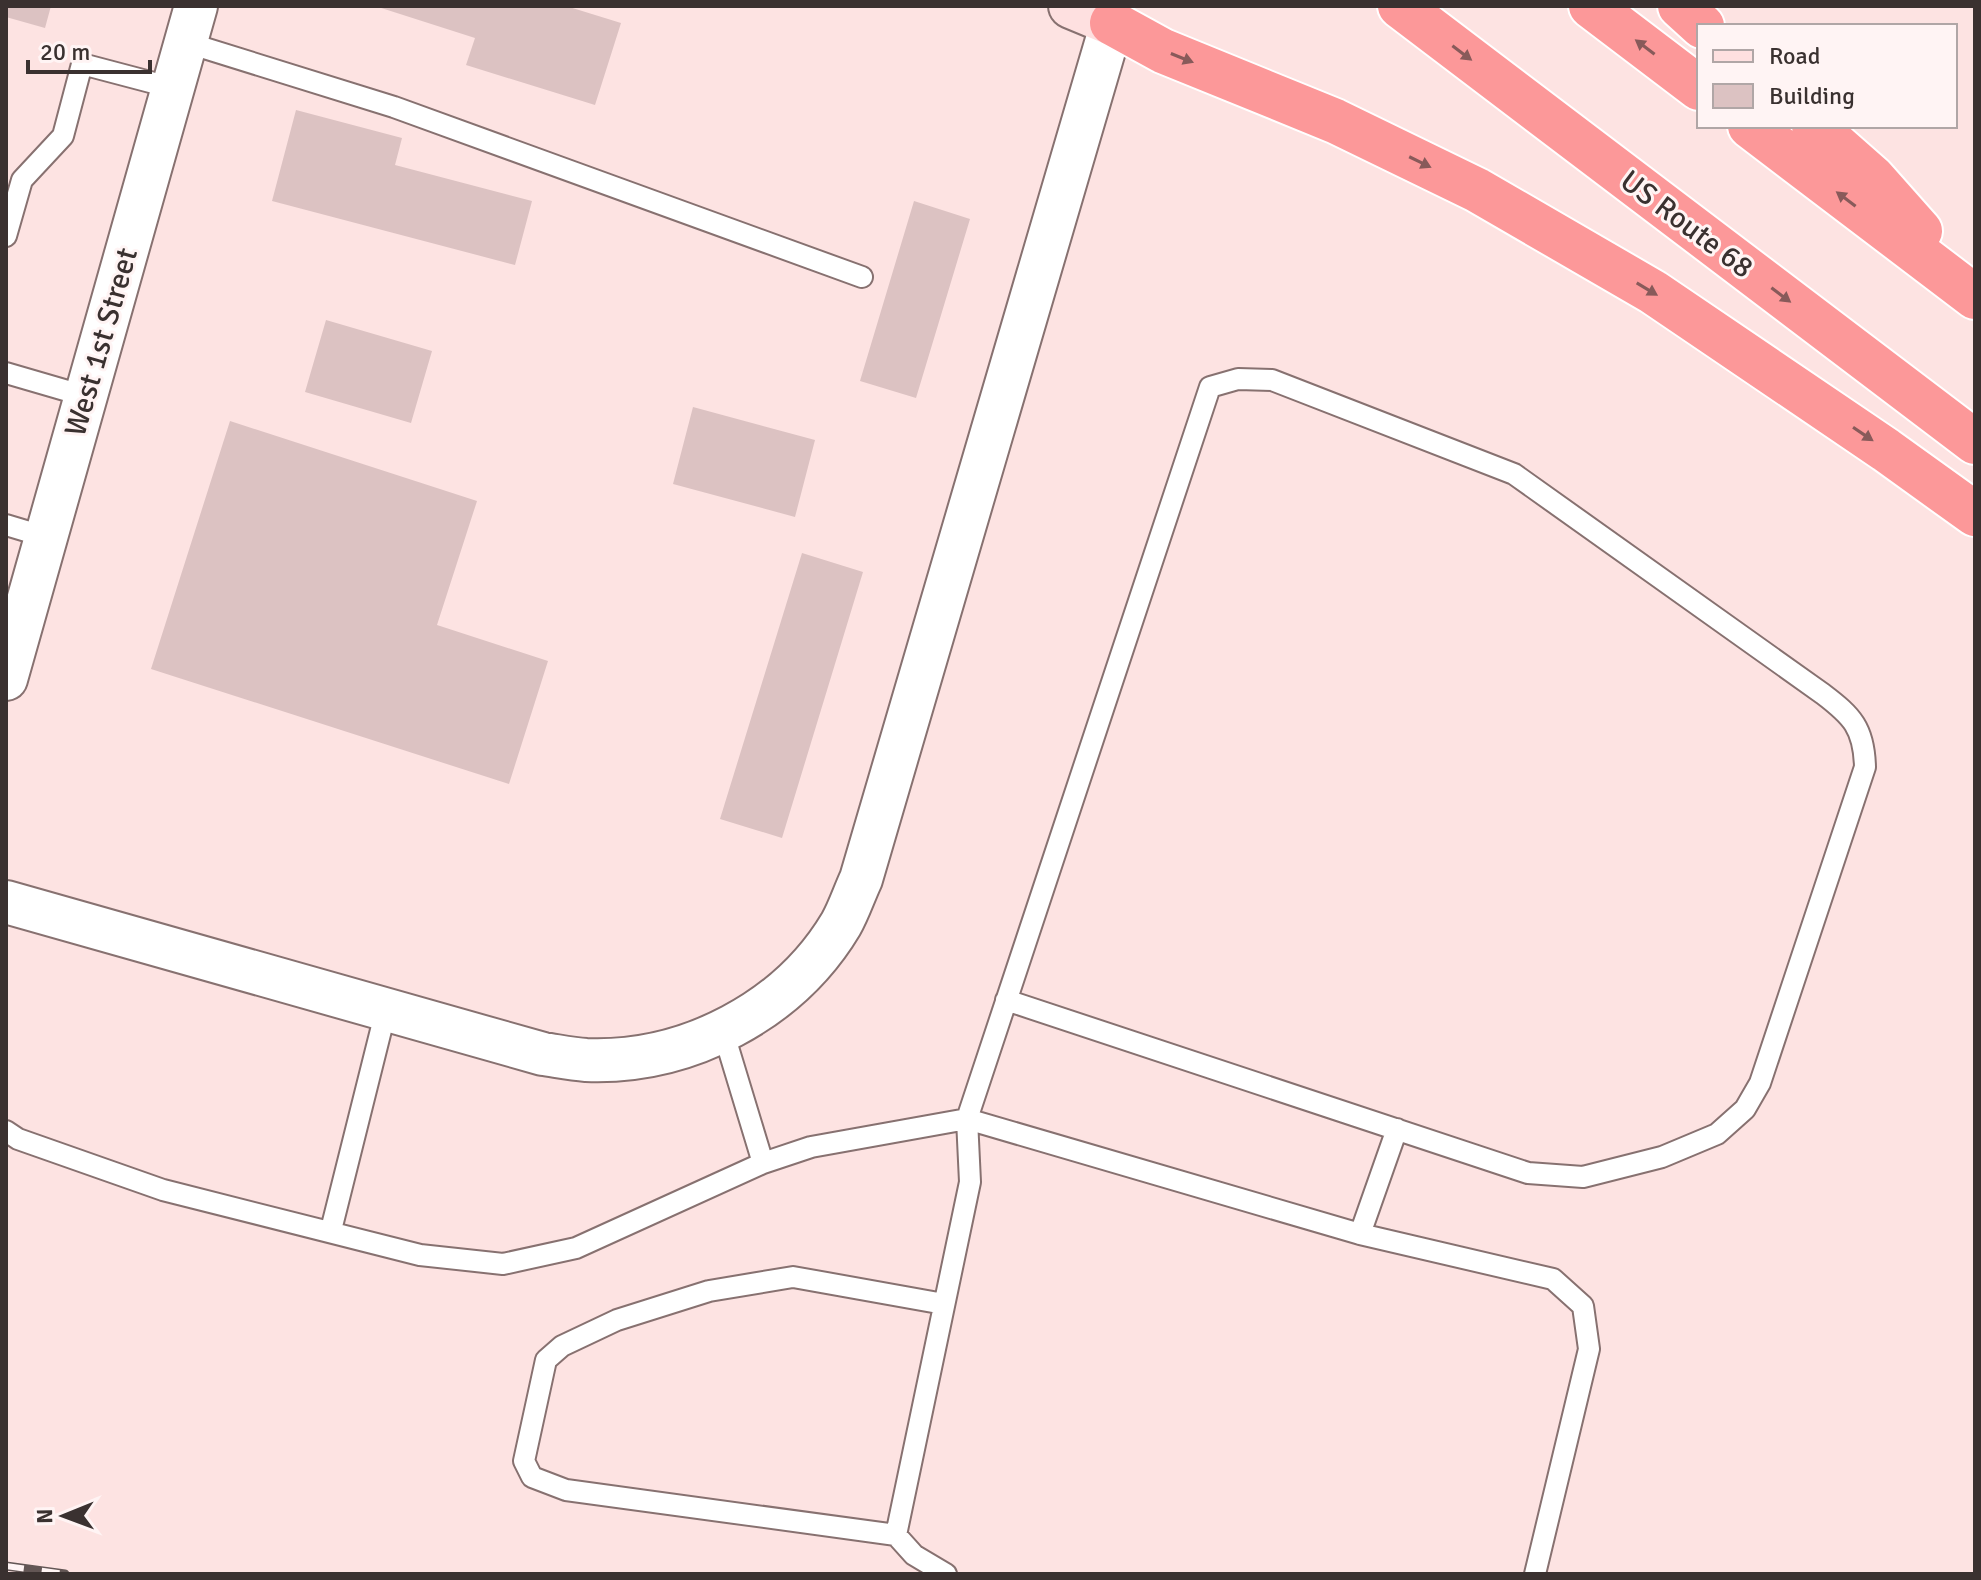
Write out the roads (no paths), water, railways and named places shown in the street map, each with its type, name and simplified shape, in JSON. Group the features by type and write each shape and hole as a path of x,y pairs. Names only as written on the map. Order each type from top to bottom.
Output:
{"highway":[{"name":"US Route 68","path":"1400,6 1975,442"},
{"path":"1591,6 1697,86"},
{"path":"1680,6 1700,24"},
{"path":"1112,23 1163,51 1335,121 1477,190 1653,292 1975,514"},
{"path":"1753,128 1975,295"},
{"path":"1816,128 1873,178 1975,295"}],"main road":[{"path":"1071,6 1112,23"}],"street":[{"path":"6,902 543,1054 586,1060 633,1057 692,1044 739,1024 782,994 815,963 842,922 861,879 1112,23"},
{"name":"West 1st Street","path":"6,679 191,24"}],"lane":[{"path":"191,24 394,107 862,277"},
{"path":"6,236 22,180 63,136 82,64 173,88"},
{"path":"6,373 85,396"},
{"path":"896,1535 970,1182 967,1119 1006,1000 1210,387 1238,379 1272,380 1514,474 1823,694 1850,715 1865,745 1865,767 1760,1083 1745,1109 1717,1134 1662,1157 1583,1177 1528,1173 1006,1000"},
{"path":"6,525 46,537"},
{"path":"331,1230 386,1010"},
{"path":"723,1031 763,1163"},
{"path":"6,1131 18,1139 163,1190 331,1230 420,1255 503,1264 576,1248 763,1163 811,1147 967,1119 1360,1234 1553,1279 1583,1306 1589,1349 1535,1574"},
{"path":"1360,1234 1397,1129"},
{"path":"944,1304 793,1277 709,1291 617,1320 562,1346 546,1360 524,1461 532,1477 566,1490 896,1535 914,1555 946,1574"}],"railway":[{"path":"6,1566 65,1574"}]}
